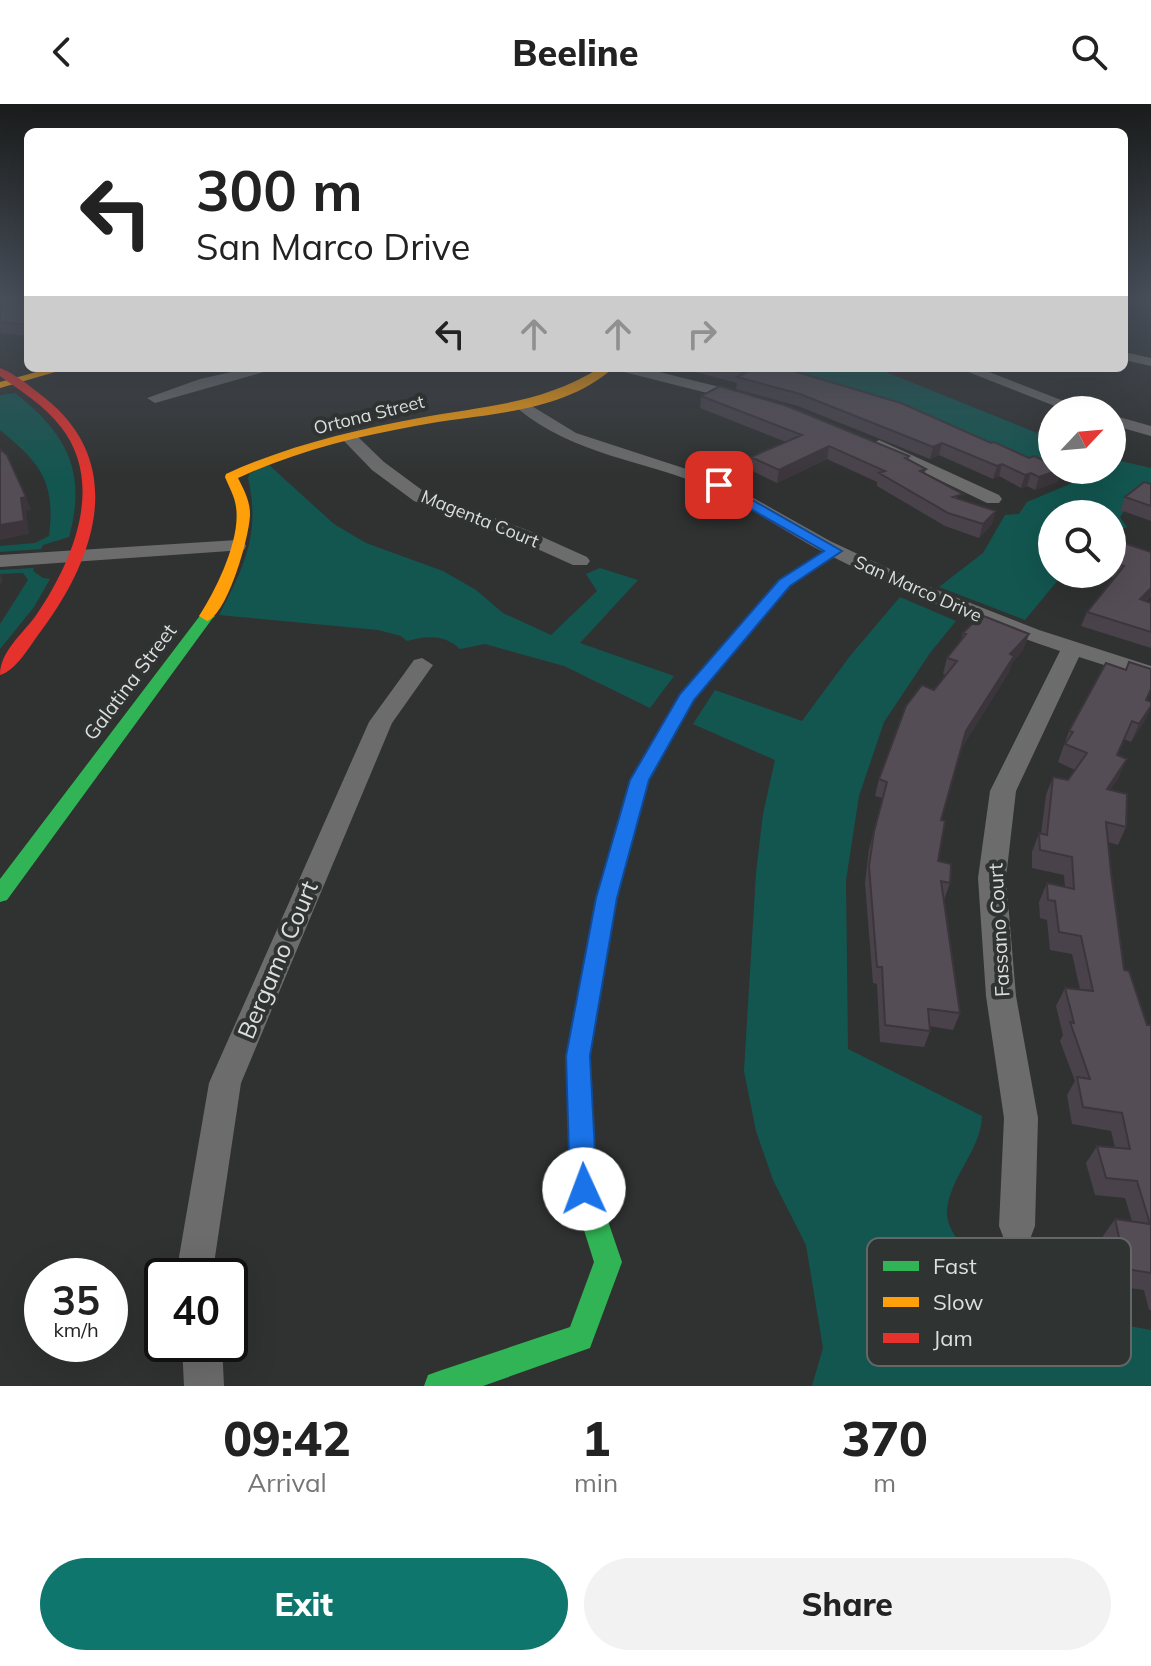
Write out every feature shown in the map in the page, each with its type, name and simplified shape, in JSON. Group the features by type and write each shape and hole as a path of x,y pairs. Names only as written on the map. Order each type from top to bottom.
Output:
{"street":[{"path":"3,377 24,370"},
{"path":"3,377 37,372"},
{"path":"155,398 205,382 252,372"},
{"name":"Ortona Street","path":"231,477 257,463 350,438 427,420 522,405 566,392 601,372"},
{"path":"641,372 758,401"},
{"path":"976,372 1041,396"},
{"path":"0,670 19,651 55,601 76,556 88,519 90,493 87,470 76,441 64,423 49,408 3,377"},
{"name":"San Marco Drive","path":"522,405 550,427 590,444 660,463 719,485 834,551 910,588 1072,649 1151,673"},
{"path":"1126,424 1151,431"},
{"path":"859,437 993,499"},
{"name":"Magenta Court","path":"350,438 378,466 420,497 520,534 580,561"},
{"name":"Galatina Street","path":"0,894 219,600 237,546 244,509 231,477"},
{"path":"0,561 237,546"},
{"path":"439,1386 580,1338 608,1262 584,1189 578,1056 606,898 640,780 687,697 784,583 834,551"},
{"name":"Fassano Court","path":"1017,1226 1021,1118 1001,996 992,878 1003,791 1072,649"},
{"name":"Bergamo Court","path":"197,1258 225,1083 381,722 422,665"},
{"path":"203,1362 204,1386"}],"shaded area":[{"path":"772,372 886,372 1038,433 1038,467"},
{"path":"15,393 60,439 74,473 74,514 69,537 43,545 41,549 0,552 0,546 35,543 49,536 51,517 42,475 26,453 0,430 0,395"},
{"path":"1126,462 1151,468 1151,493 1139,489 1126,508 1126,500 1038,500 1038,588 1051,588 1025,620 939,587 983,553 1005,515 1019,514 1027,502 1070,484 1126,484"},
{"path":"269,465 334,524 366,543 443,571 476,590 503,613 551,635 597,591 586,574 600,568 638,580 580,643 674,676 650,708 564,666 485,644 460,649 448,641 435,638 407,641 401,636 378,630 219,615 248,549 252,497 248,478 250,473"},
{"path":"34,568 33,571 43,578 50,579 34,607 0,649 0,624 28,580 23,573 0,574 0,570"},
{"path":"900,597 956,621 930,653 884,722 859,796 846,880 848,1049 982,1116 976,1141 949,1199 947,1216 956,1238 867,1238 867,1366 1131,1366 1131,1326 1151,1330 1151,1386 812,1386 823,1348 806,1245 773,1180 756,1131 744,1071 756,873 763,814 775,760 693,724 715,690 802,721 850,656"}],"building":[{"path":"741,372 796,372 901,403 991,443 1029,458 1038,458 1038,476 1031,473 1025,475 1002,464 997,466 942,443 933,447 800,394 737,377 745,373"},
{"path":"720,386 787,406 909,456 905,458 926,469 920,471 963,494 953,497 996,511 983,524 948,513 879,473 885,471 829,446 779,470 751,457 802,435 701,396"},
{"path":"0,449 7,455 26,497 21,498 24,521 0,525"},
{"path":"1144,482 1151,484 1151,506 1125,497"},
{"path":"1126,544 1151,552 1151,588 1140,599 1151,603 1151,632 1087,612 1106,588 1126,588"},
{"path":"981,615 1029,634 1010,654 1014,656 966,731 941,820 945,821 938,861 951,864 950,883 941,881 960,1013 928,1009 930,1031 885,1025 882,967 877,967 869,866 887,782 879,779 906,706 922,685 934,690 957,661 947,658 966,634 963,633"},
{"path":"1129,662 1151,669 1151,689 1146,700 1151,702 1151,706 1139,724 1132,721 1117,755 1127,759 1107,789 1127,794 1126,827 1106,822 1124,970 1129,971 1147,1025 1151,1025 1151,1273 1131,1270 1131,1238 1119,1238 1115,1219 1150,1224 1137,1181 1106,1178 1097,1146 1130,1149 1122,1113 1083,1107 1077,1077 1090,1079 1070,1022 1074,1023 1065,988 1093,991 1081,936 1059,932 1055,901 1048,900 1047,883 1074,889 1072,857 1040,850 1039,833 1047,835 1053,777 1068,780 1087,753 1065,744 1073,732 1069,731 1106,663 1126,670"}],"traffic: fast":[{"path":"679,711 687,697 784,583 834,551"},
{"path":"0,894 207,616"},
{"path":"439,1386 580,1338 608,1262 584,1189 581,1127"}],"traffic: slow":[{"path":"0,385 49,372"},
{"path":"207,616 226,579 241,531 243,507 231,477 277,457 360,434 534,402 565,392 601,372"},
{"path":"581,1127 578,1056 606,898 640,780 679,711"}],"traffic: jam":[{"path":"0,371 46,405 70,430 85,461 90,493 86,526 76,558 41,619 0,670"}],"route":[{"path":"584,1189 578,1056 606,898 640,780 687,697 784,583 834,551 719,485"}]}
